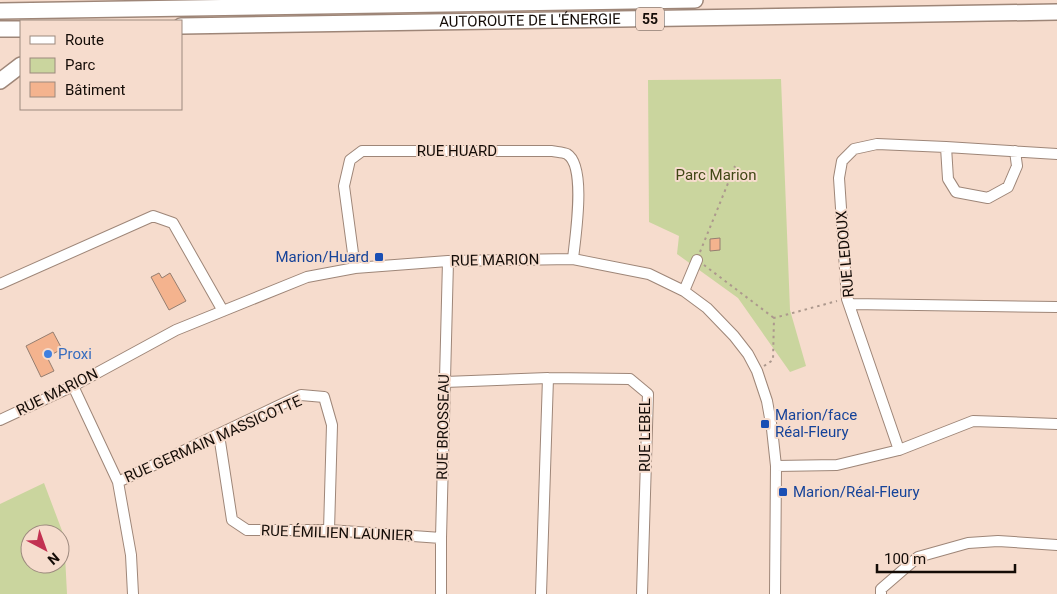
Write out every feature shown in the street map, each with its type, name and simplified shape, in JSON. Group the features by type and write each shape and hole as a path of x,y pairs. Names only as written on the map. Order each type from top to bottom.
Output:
{"highway":[{"path":"48,10 104,0"},
{"name":"AUTOROUTE DE L'ÉNERGIE","path":"0,11 695,0"},
{"name":"AUTOROUTE DE L'ÉNERGIE","path":"182,26 1057,12"},
{"path":"182,32 244,25"},
{"path":"0,29 20,29"},
{"path":"0,81 20,67"}],"street":[{"name":"RUE LEDOUX","path":"899,450 847,299 838,178 842,160 854,149 877,144 946,146 1057,154"},
{"path":"946,146 948,179 956,192 988,198 1008,187 1018,166 1015,150"},
{"name":"RUE HUARD","path":"354,268 344,186 350,160 362,151 552,151 567,154 576,165 579,191 573,259"},
{"path":"0,284 153,216 173,223 224,311"},
{"name":"RUE MARION","path":"0,420 73,386 176,330 307,277 354,268 448,260 573,259 649,274 684,291 707,308 734,336 748,354 757,371 767,401 776,466 775,594"},
{"name":"RUE BROSSEAU","path":"441,594 448,260"},
{"path":"684,291 697,260"},
{"path":"847,299 851,304 1057,307"},
{"path":"541,594 548,378"},
{"name":"RUE LEBEL","path":"444,382 548,378 630,378 648,394 642,594"},
{"path":"73,386 118,482 130,555 133,594"},
{"name":"RUE GERMAIN MASSICOTTE","path":"118,482 301,395 324,398 332,425 329,530"},
{"path":"776,466 837,465 899,450 973,421 1057,424"},
{"name":"RUE ÉMILIEN LAUNIER","path":"220,435 232,520 247,530 329,530 441,538"},
{"path":"881,594 881,588 918,557 960,545 998,541 1057,545"}],"path":[{"path":"735,166 697,260 774,318"},
{"path":"774,318 847,299"},
{"path":"757,371 773,360 774,318"}],"green space":[{"name":"Parc Marion","path":"781,79 790,310 806,366 790,372 738,298 677,254 679,236 649,222 648,80"},
{"path":"44,483 59,524 20,524 20,574 66,574 67,594 0,594 0,504"}],"building":[{"path":"720,238 720,250 710,251 710,239"},
{"path":"159,273 162,278 170,273 186,301 169,310 151,277"},
{"path":"53,332 62,349 47,357 54,371 41,377 26,346"}],"place":[{"name":"Marion/Huard","path":"379,257"},
{"name":"Proxi","path":"48,354"},
{"name":"Marion/face Réal-Fleury","path":"765,424"},
{"name":"Marion/Réal-Fleury","path":"783,492"}]}
